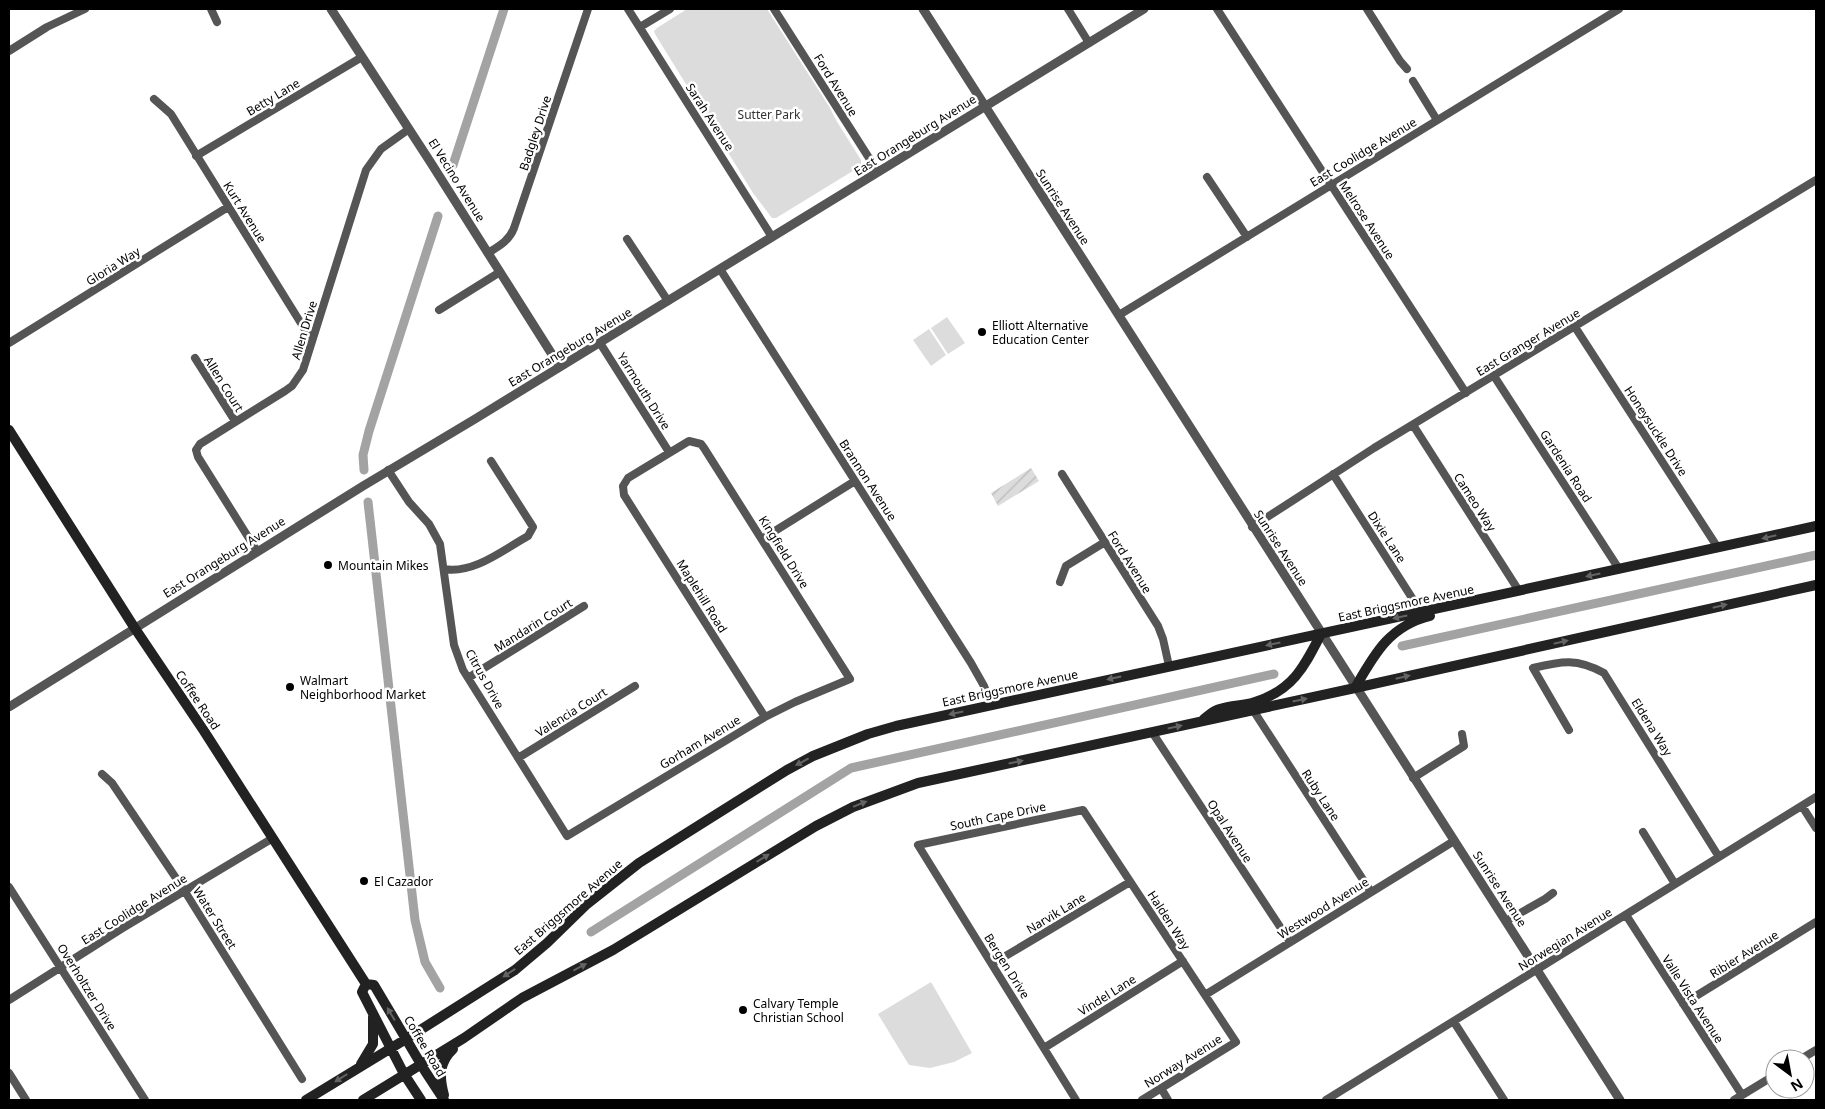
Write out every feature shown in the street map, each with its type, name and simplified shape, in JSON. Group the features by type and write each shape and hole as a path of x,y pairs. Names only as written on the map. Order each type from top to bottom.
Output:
{"main road":[{"name":"Coffee Road","path":"9,430 134,627 273,838 366,984"},
{"name":"East Briggsmore Avenue","path":"306,1100 391,1049 522,964 547,943 587,904 639,862 787,770 840,744 896,726 1816,526"},
{"path":"363,1100 464,1038 522,998 613,950 816,826 853,807 918,783 1816,585"},
{"path":"1355,688 1372,658 1390,638 1420,618 1451,611 1468,602"},
{"path":"1199,722 1218,709 1254,702 1275,693 1304,668 1321,634"},
{"name":"Coffee Road","path":"366,984 374,985 421,1064 445,1100"},
{"name":"Coffee Road","path":"366,984 362,992 404,1074 421,1100"},
{"path":"357,1068 373,1044 373,1013"},
{"path":"445,1100 440,1071 447,1054 464,1038"}],"street":[{"path":"9,51 47,27 85,9"},
{"path":"211,9 217,22"},
{"name":"El Vecino Avenue","path":"331,9 560,367"},
{"name":"Badgley Drive","path":"488,253 511,236 588,9"},
{"name":"Sarah Avenue","path":"628,9 772,237"},
{"path":"640,27 670,9"},
{"name":"Ford Avenue","path":"774,9 878,172"},
{"name":"Sunrise Avenue","path":"922,9 1620,1100"},
{"path":"1068,9 1089,42"},
{"name":"East Orangeburg Avenue","path":"9,707 134,627 388,470 600,343 1144,9"},
{"name":"Melrose Avenue","path":"1217,9 1466,393"},
{"path":"1367,9 1407,69"},
{"name":"East Coolidge Avenue","path":"1119,315 1619,9"},
{"name":"Betty Lane","path":"196,156 362,57"},
{"path":"1413,81 1437,120"},
{"name":"Kurt Avenue","path":"154,99 171,114 312,340"},
{"name":"Allen Drive","path":"257,551 198,457 196,450 200,444 292,386 303,370 366,170 381,149 409,129"},
{"path":"1207,177 1247,237"},
{"name":"East Granger Avenue","path":"1252,526 1412,425 1816,180"},
{"name":"Gloria Way","path":"9,343 228,207"},
{"path":"627,239 668,301"},
{"name":"Brannon Avenue","path":"720,269 971,663 984,686 991,705"},
{"path":"439,310 500,272"},
{"name":"Honeysuckle Drive","path":"1575,327 1718,548"},
{"name":"Yarmouth Drive","path":"600,343 669,452"},
{"name":"Allen Court","path":"195,358 235,421"},
{"name":"Gardenia Road","path":"1494,376 1619,569"},
{"name":"Cameo Way","path":"1412,425 1519,591"},
{"name":"Kingfield Drive","path":"669,452 685,442 695,441 704,448 850,679"},
{"name":"Maplehill Road","path":"669,452 628,478 623,486 624,495 765,717"},
{"path":"444,569 455,571 469,568 528,536 533,527 491,461"},
{"name":"Citrus Drive","path":"388,470 409,502 435,533 442,552 454,645 458,659 468,678 568,836"},
{"name":"Ford Avenue","path":"1062,474 1158,626 1169,666"},
{"name":"Dixie Lane","path":"1333,474 1421,612"},
{"path":"762,539 855,481"},
{"path":"1060,582 1066,566 1104,542"},
{"name":"Mandarin Court","path":"468,678 584,606"},
{"name":"Eldena Way","path":"1569,730 1533,668 1564,661 1591,665 1604,672 1719,857"},
{"name":"Gorham Avenue","path":"568,836 765,717 850,679"},
{"name":"Valencia Court","path":"518,758 635,686"},
{"name":"Ruby Lane","path":"1253,710 1371,892"},
{"name":"Opal Avenue","path":"1152,732 1290,942"},
{"path":"1413,778 1464,746 1462,734"},
{"name":"Water Street","path":"102,774 112,783 184,890 302,1079"},
{"name":"Norwegian Avenue","path":"1326,1100 1816,797"},
{"path":"1802,806 1816,828"},
{"name":"South Cape Drive","path":"918,845 1083,810"},
{"name":"Halden Way","path":"1083,810 1236,1042"},
{"path":"1643,832 1675,884"},
{"name":"East Coolidge Avenue","path":"9,1000 184,890 273,838"},
{"name":"Westwood Avenue","path":"1205,995 1454,841"},
{"name":"Bergen Drive","path":"918,845 1076,1100"},
{"name":"Narvik Lane","path":"992,964 1130,882"},
{"name":"Overholtzer Drive","path":"9,887 145,1100"},
{"path":"1506,921 1545,900 1553,893"},
{"name":"Valle Vista Avenue","path":"1626,915 1742,1096"},
{"name":"Ribier Avenue","path":"1683,1004 1816,922"},
{"name":"Vindel Lane","path":"1044,1048 1183,962"},
{"path":"1454,1022 1504,1100"},
{"name":"Norway Avenue","path":"1142,1100 1236,1042"},
{"path":"9,1073 26,1100"},
{"path":"1734,1100 1765,1081"},
{"path":"1161,1088 1168,1100"}],"green space":[{"name":"Sutter Park","path":"687,9 767,9 830,108 861,160 861,166 776,218 772,218 753,193 655,34 654,31 657,28"},
{"path":"947,317 965,343 948,354 931,328"},
{"path":"929,329 946,355 931,366 913,340"},
{"path":"1031,468 1039,481 998,506 991,493"},
{"path":"931,982 972,1053 954,1062 930,1068 909,1065 878,1014"}],"waterway":[{"path":"453,165 504,9"},
{"path":"364,470 363,455 369,431 438,216"},
{"path":"368,502 415,920 425,962 440,988"},
{"path":"1402,646 1816,555"},
{"path":"591,932 851,768 1274,674"}],"place":[{"name":"Elliott Alternative Education Center","path":"982,332"},
{"name":"Mountain Mikes","path":"328,565"},
{"name":"Walmart Neighborhood Market","path":"290,687"},
{"name":"El Cazador","path":"364,881"},
{"name":"Calvary Temple Christian School","path":"743,1010"}]}
